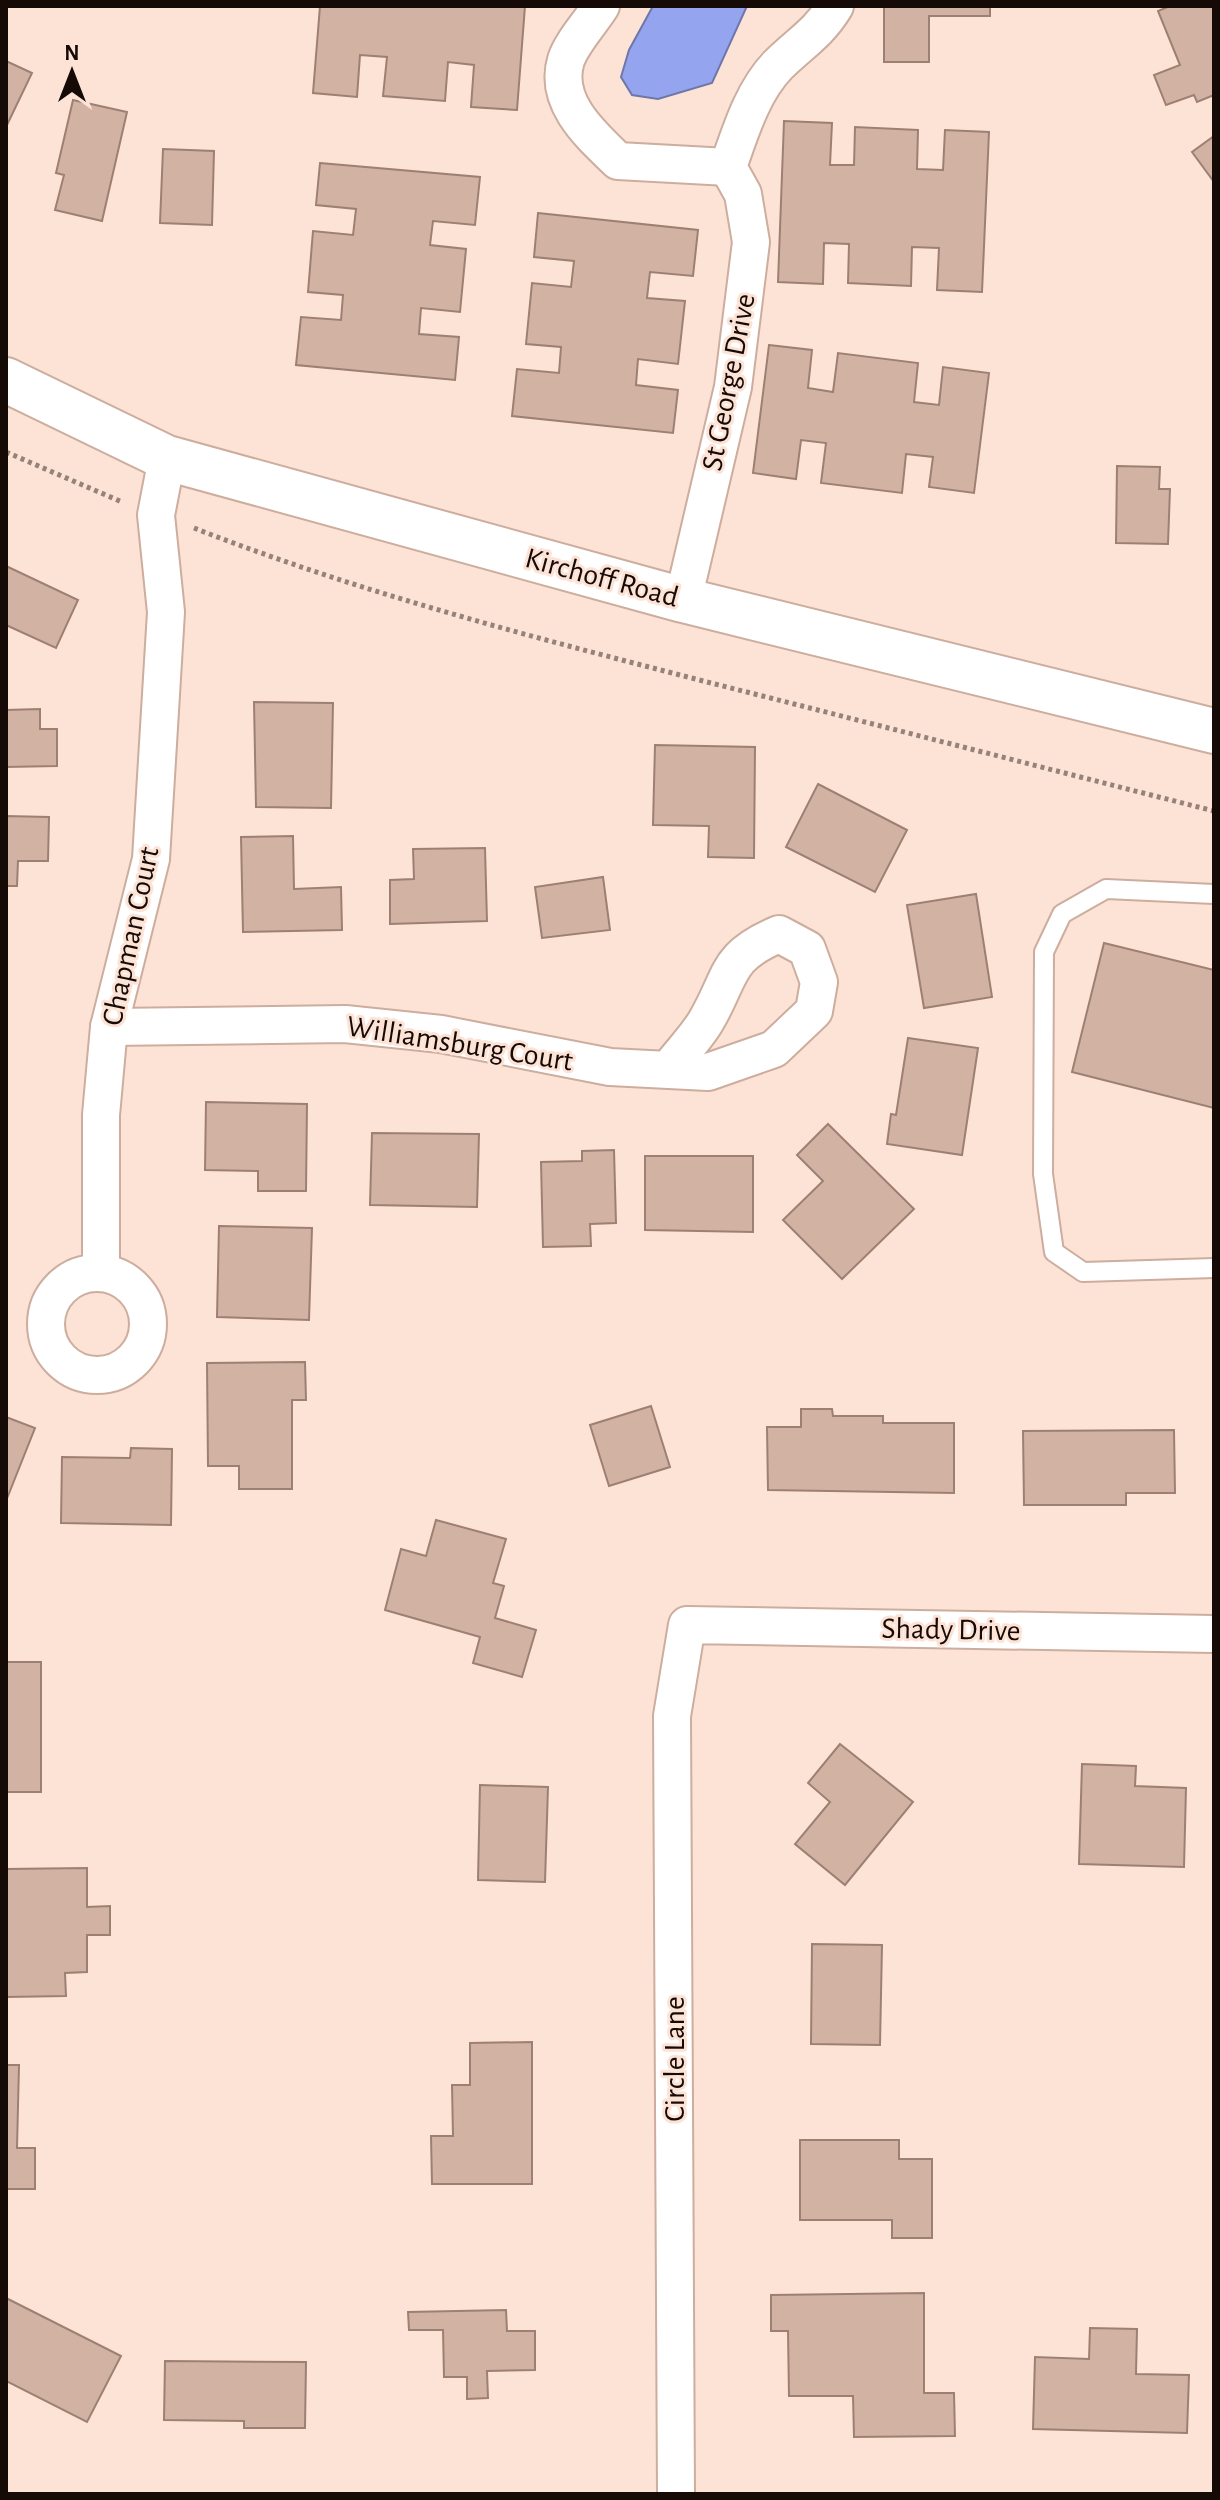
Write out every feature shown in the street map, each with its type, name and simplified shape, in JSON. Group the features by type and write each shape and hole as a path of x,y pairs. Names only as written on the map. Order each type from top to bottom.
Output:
{"main road":[{"name":"Kirchoff Road","path":"6,380 167,458 683,600 1214,731"}],"street":[{"path":"601,6 566,60 566,97 585,129 618,161 728,167 749,109 777,66 820,30 835,6"},
{"name":"St George Drive","path":"683,600 733,387 751,242 743,194 728,167"},
{"name":"Chapman Court","path":"101,1273 101,1115 109,1027 151,859 166,612 156,515 167,458"},
{"name":"Williamsburg Court","path":"109,1027 345,1024 441,1034 610,1067 668,1070"},
{"name":"Shady Drive","path":"687,1625 1214,1634"},
{"name":"Circle Lane","path":"676,2494 672,1716 687,1625"}],"lane":[{"path":"1214,894 1106,889 1062,914 1044,952 1043,1174 1054,1252 1083,1272 1214,1268"}],"path":[{"path":"6,452 133,507"},
{"path":"191,527 269,557 429,607 639,665 1214,811"}],"water":[{"path":"653,6 747,6 712,83 658,99 632,95 621,77 629,50"}],"building":[{"path":"320,6 525,6 517,110 471,107 474,65 448,62 445,101 383,96 387,57 360,55 357,97 313,93"},
{"path":"884,6 990,6 990,16 929,16 929,62 884,62"},
{"path":"1170,6 1214,6 1214,95 1197,102 1194,95 1166,105 1154,75 1180,65 1158,11"},
{"path":"6,61 32,73 6,127"},
{"path":"73,100 127,112 102,221 55,210 64,175 56,173"},
{"path":"784,121 832,123 830,165 854,165 855,127 918,130 917,169 943,170 945,130 989,132 982,292 937,290 939,248 912,247 911,286 848,283 849,244 824,243 823,284 778,282"},
{"path":"1214,136 1214,182 1192,152"},
{"path":"163,149 214,151 212,225 160,223"},
{"path":"320,163 480,177 475,225 433,221 430,245 466,249 460,312 421,308 419,334 459,337 455,380 296,365 301,317 341,320 343,295 308,292 313,231 353,235 356,209 316,205"},
{"path":"538,213 698,230 693,276 650,272 647,298 685,301 678,364 638,359 636,385 678,390 673,433 512,416 517,369 559,373 561,347 526,344 532,283 571,287 574,261 534,257"},
{"path":"769,345 812,350 808,388 833,392 838,353 918,363 914,402 939,405 943,367 989,373 974,493 929,487 933,457 906,454 902,493 821,483 826,443 801,440 796,479 753,473"},
{"path":"1117,466 1160,467 1159,489 1170,489 1168,544 1116,543"},
{"path":"6,566 78,600 56,648 6,625"},
{"path":"254,702 333,703 331,808 256,807"},
{"path":"40,709 40,729 57,729 57,766 6,767 6,710"},
{"path":"655,745 755,747 754,858 708,857 709,826 653,825"},
{"path":"818,784 907,830 875,892 786,847"},
{"path":"6,816 49,817 48,861 18,861 17,886 6,886"},
{"path":"293,836 294,889 341,887 342,930 243,932 241,837"},
{"path":"485,848 487,921 390,924 390,880 414,879 413,849"},
{"path":"603,877 610,930 542,938 535,887"},
{"path":"976,894 992,997 924,1008 907,905"},
{"path":"1104,943 1214,970 1214,1108 1072,1072"},
{"path":"908,1038 978,1048 962,1155 887,1144 891,1114 896,1115"},
{"path":"206,1102 307,1104 306,1191 258,1191 258,1171 205,1170"},
{"path":"828,1124 914,1209 842,1279 783,1220 823,1181 797,1155"},
{"path":"372,1133 479,1134 477,1207 370,1205"},
{"path":"614,1150 616,1223 590,1224 591,1246 543,1247 541,1162 582,1161 582,1151"},
{"path":"645,1156 753,1156 753,1232 645,1230"},
{"path":"219,1226 312,1228 309,1320 217,1317"},
{"path":"305,1362 306,1400 292,1400 292,1489 239,1489 239,1466 208,1466 207,1363"},
{"path":"651,1406 670,1467 609,1486 590,1425"},
{"path":"801,1409 832,1409 833,1416 883,1416 883,1423 954,1423 954,1493 768,1490 767,1427 801,1427"},
{"path":"6,1417 35,1428 6,1501"},
{"path":"1174,1430 1175,1493 1126,1493 1126,1505 1024,1505 1023,1431"},
{"path":"131,1448 172,1449 171,1525 61,1523 62,1457 130,1458"},
{"path":"436,1520 506,1539 493,1583 504,1586 495,1618 536,1630 522,1677 473,1663 480,1637 385,1610 401,1549 426,1556"},
{"path":"6,1662 41,1662 41,1792 6,1792"},
{"path":"840,1744 913,1802 845,1885 795,1844 830,1802 808,1783"},
{"path":"1082,1764 1136,1766 1135,1786 1186,1788 1184,1867 1079,1864"},
{"path":"480,1785 548,1787 545,1882 478,1880"},
{"path":"87,1868 87,1907 110,1906 110,1935 87,1935 87,1972 65,1973 66,1996 6,1997 6,1869"},
{"path":"812,1944 882,1945 880,2045 811,2044"},
{"path":"532,2042 532,2184 432,2184 431,2136 453,2136 452,2085 470,2085 470,2043"},
{"path":"6,2065 19,2065 17,2148 35,2148 35,2189 6,2189"},
{"path":"800,2140 899,2140 899,2159 932,2159 932,2238 892,2238 892,2220 800,2220"},
{"path":"924,2293 924,2393 954,2393 955,2436 854,2437 853,2396 789,2396 788,2331 771,2331 771,2295"},
{"path":"6,2298 121,2356 87,2422 6,2381"},
{"path":"506,2310 507,2331 535,2331 535,2370 487,2371 488,2398 467,2399 467,2377 444,2377 443,2330 409,2330 408,2312"},
{"path":"1090,2328 1137,2329 1136,2374 1189,2375 1187,2433 1033,2429 1035,2357 1089,2359"},
{"path":"165,2361 306,2362 305,2428 244,2428 244,2421 164,2420"}]}
